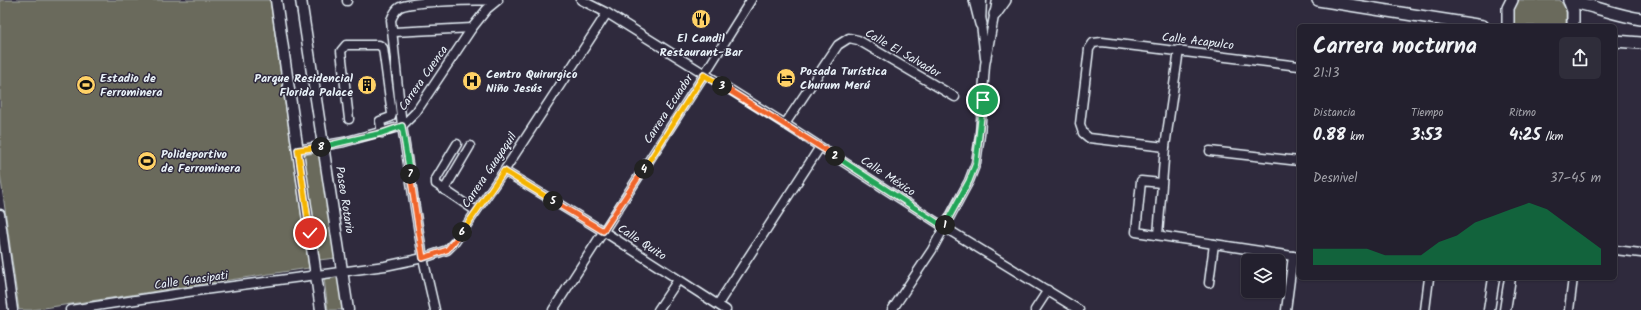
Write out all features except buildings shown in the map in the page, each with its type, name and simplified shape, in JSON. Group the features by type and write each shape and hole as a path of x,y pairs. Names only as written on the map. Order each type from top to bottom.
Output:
{"main road":[{"path":"975,0 981,24"},
{"path":"995,14 1005,0"},
{"path":"1318,0 1470,24"},
{"path":"1508,24 1508,8 1512,0"},
{"path":"1569,0 1596,7 1613,14 1641,19"},
{"path":"1569,0 1573,11 1573,24"},
{"path":"1617,41 1641,43"}],"street":[{"path":"276,0 321,310"},
{"name":"Paseo Rotario","path":"301,0 348,310"},
{"path":"434,309 423,258 402,126 394,32 391,20 395,12 400,7 426,1 498,0"},
{"name":"Carrera Cuenca","path":"298,150 324,147 382,133 402,126 416,112 472,28 487,9 498,0"},
{"name":"Calle México","path":"581,0 607,13 704,75 785,124 944,227 1079,310"},
{"name":"Carrera Ecuador","path":"552,310 751,0"},
{"path":"982,0 981,24 985,65"},
{"path":"892,310 932,250 969,181 976,163 980,136 985,65 998,0"},
{"name":"Carrera Guayaquil","path":"343,272 385,266 423,258 447,250 455,242 504,171 607,13"},
{"path":"394,32 472,28"},
{"name":"Calle El Salvador","path":"785,124 838,45 849,38 858,40 955,96"},
{"name":"Calle Acapulco","path":"1165,147 1089,138 1083,133 1080,124 1089,49 1093,43 1102,42 1179,50 1297,66"},
{"path":"349,119 341,51 346,45 379,45 383,48 392,114 391,117 380,121 382,133"},
{"path":"1158,236 1165,147 1179,50"},
{"path":"456,144 436,179 436,184 476,211"},
{"path":"444,190 470,146"},
{"path":"718,304 820,147"},
{"path":"1210,152 1297,162"},
{"name":"Calle Quito","path":"504,171 603,231 726,310"},
{"path":"1162,183 1141,181 1136,232 1296,257 1286,310"},
{"path":"0,214 13,310"},
{"path":"1209,283 1214,244"},
{"path":"1617,250 1641,253"},
{"name":"Calle Guasipati","path":"70,310 343,272"},
{"path":"658,310 678,280"},
{"path":"1426,310 1429,280"},
{"path":"1489,310 1494,280"},
{"path":"1505,310 1510,280"},
{"path":"1569,310 1573,280"},
{"path":"1035,310 1048,290"}],"green space":[{"name":"Polideportivo de Ferrominera","path":"0,0 270,0 309,268 31,310 19,310 0,173"},
{"path":"1519,0 1560,0 1566,10 1566,24 1513,24 1512,13"},
{"path":"321,152 336,258 319,260 304,155"},
{"path":"338,275 342,310 328,310 324,278"}],"place":[{"name":"El Candil Restaurant-Bar","path":"701,19"},
{"name":"Posada Turística Churum Merú","path":"786,78"},
{"name":"Centro Quirurgico Niño Jesús","path":"472,81"},
{"name":"Estadio de Ferrominera","path":"86,85"},
{"name":"Parque Residencial Florida Palace","path":"367,85"},
{"name":"Polideportivo de Ferrominera","path":"147,161"}],"route":[{"path":"310,233 298,150 324,147 382,133 402,126 423,258 447,250 455,242 504,171 603,231 704,75 785,124 944,227 969,181 976,163 983,100"}]}
